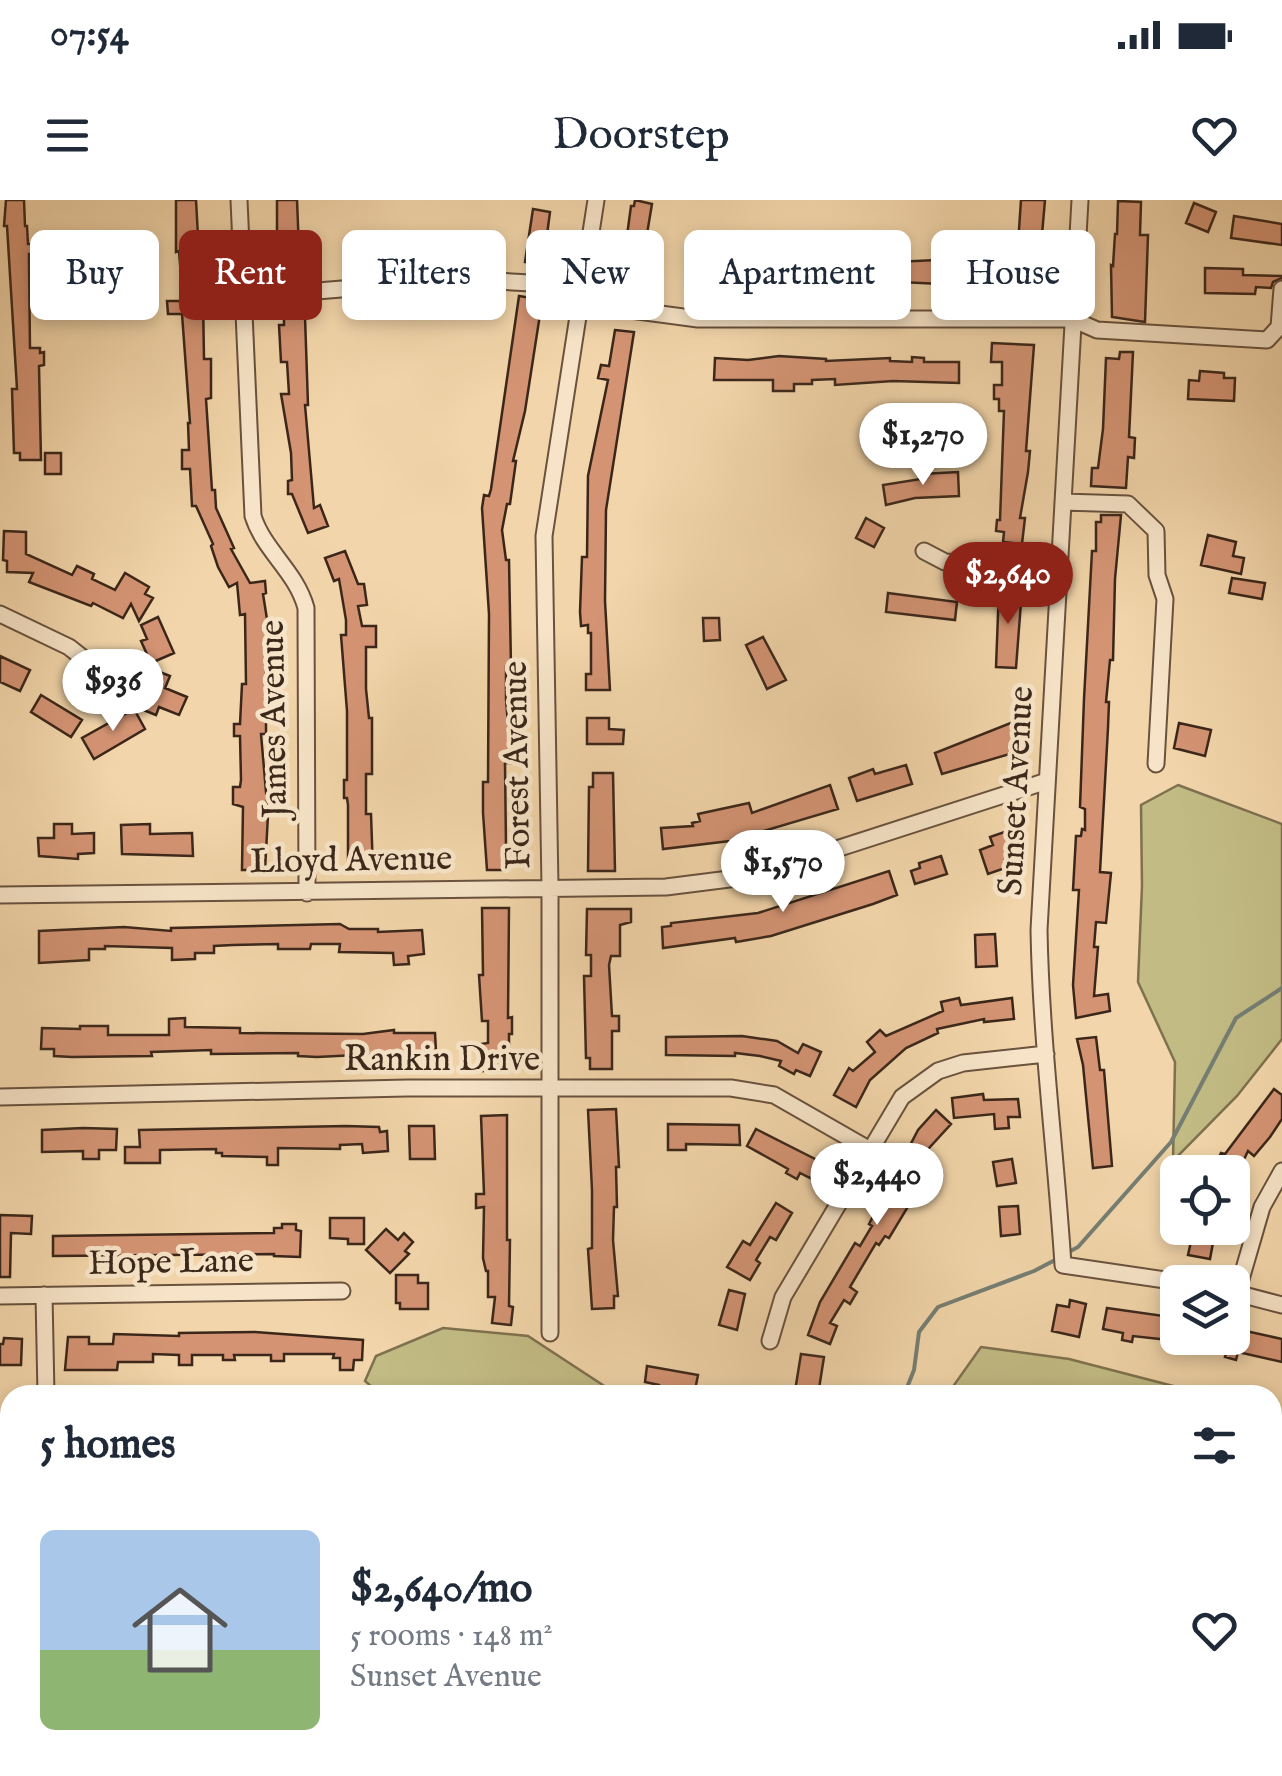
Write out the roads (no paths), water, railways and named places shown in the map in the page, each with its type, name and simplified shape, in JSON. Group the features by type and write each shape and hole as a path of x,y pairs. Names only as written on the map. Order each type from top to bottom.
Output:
{"street":[{"name":"James Avenue","path":"238,200 240,230"},
{"name":"Forest Avenue","path":"591,230 596,200"},
{"name":"Sunset Avenue","path":"1078,230 1080,200"},
{"path":"322,291 462,280 526,284"},
{"path":"1074,320 1097,330 1267,340 1279,328 1282,289"},
{"path":"664,314 724,321 931,320"},
{"name":"James Avenue","path":"245,320 253,516 262,539 296,580 306,608 307,893"},
{"name":"Forest Avenue","path":"550,1333 550,888 544,536 577,320"},
{"name":"Sunset Avenue","path":"1072,320 1039,930 1063,1266 1160,1279"},
{"path":"1063,502 1128,504 1156,530 1157,575 1165,599 1156,764"},
{"path":"924,550 945,562 1059,567"},
{"path":"0,614 68,647 88,662"},
{"name":"Lloyd Avenue","path":"0,895 666,887 754,876 1047,781"},
{"path":"770,1341 783,1296 902,1097 925,1078 963,1063 1046,1054"},
{"name":"Rankin Drive","path":"0,1098 406,1088 750,1090 774,1096 870,1150"},
{"path":"1244,1265 1262,1207 1282,1171"},
{"name":"Hope Lane","path":"0,1296 342,1291"},
{"path":"44,1295 46,1385"},
{"path":"1250,1297 1282,1305"}],"waterway":[{"path":"1065,1254 1078,1247 1171,1142 1236,1018 1282,988"},
{"path":"908,1385 919,1332 938,1307 1057,1259"}]}
